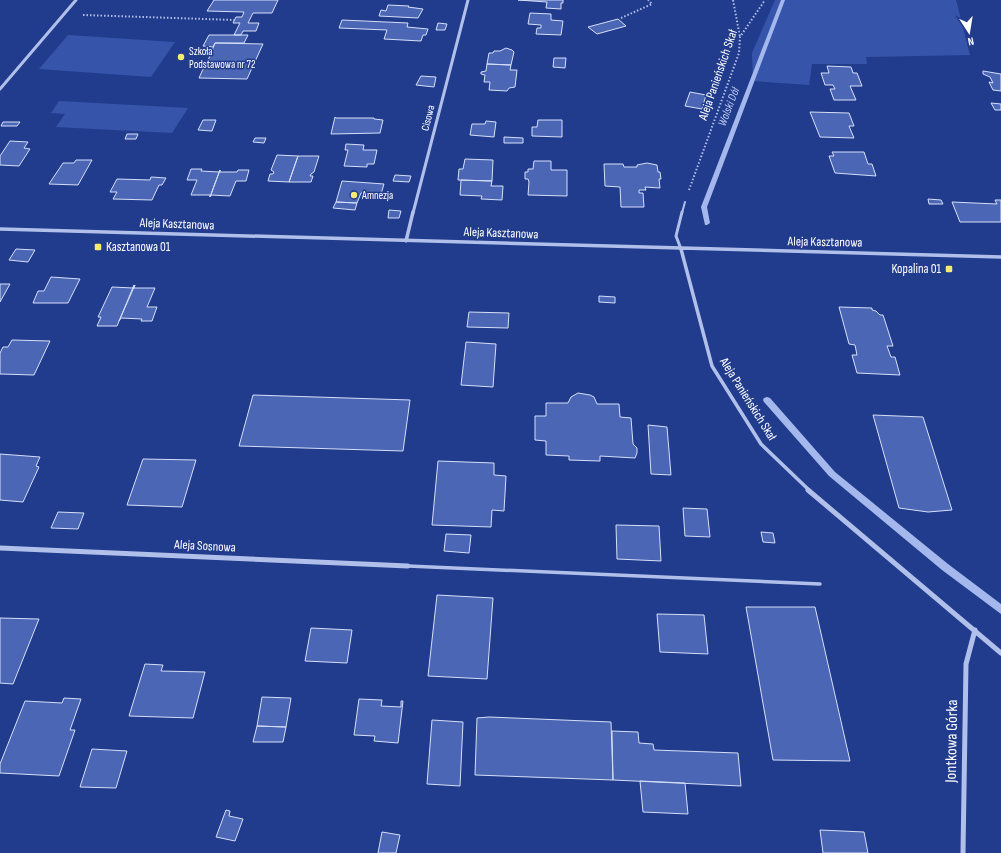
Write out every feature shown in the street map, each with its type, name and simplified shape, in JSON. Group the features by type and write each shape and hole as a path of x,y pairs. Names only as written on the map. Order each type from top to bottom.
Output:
{"street":[{"path":"0,89 76,0"},
{"name":"Cisowa","path":"406,241 468,0"},
{"name":"Aleja Kasztanowa","path":"0,229 1001,257"},
{"name":"Aleja Panieńskich Skał","path":"681,249 712,366 761,444 819,500 1001,653"},
{"name":"Aleja Sosnowa","path":"0,548 408,566"},
{"name":"Jontkowa Górka","path":"963,853 966,664 975,630"}],"lane":[{"name":"Aleja Panieńskich Skał","path":"681,249 676,236 685,202"},
{"path":"408,566 820,584"}],"path":[{"path":"621,18 652,4 648,0"},
{"path":"733,0 740,38"},
{"name":"Aleja Panieńskich Skał","path":"685,202 739,53 740,38 765,0"},
{"path":"78,15 234,20"}],"shaded area":[{"path":"775,0 956,0 970,55 866,57 867,64 812,64 809,85 753,81 752,53"},
{"path":"68,35 175,42 151,77 39,69"},
{"path":"59,101 188,108 172,133 56,127 65,114 51,113"}],"building":[{"path":"214,0 278,0 272,13 253,13 248,23 259,23 256,31 243,31 241,35 234,35 240,23 233,23 236,17 242,17 244,12 207,11"},
{"path":"518,0 563,0 563,3 561,3 561,9 546,8 547,2"},
{"path":"388,5 409,6 408,7 423,9 418,18 379,16 381,10 386,11"},
{"path":"530,13 551,14 551,20 563,21 561,35 536,34 537,28 541,28 541,25 528,24"},
{"path":"618,19 626,26 597,34 588,27"},
{"path":"342,20 408,23 407,27 428,29 426,35 423,35 421,41 384,39 387,30 339,28"},
{"path":"438,23 447,24 445,30 436,30"},
{"path":"209,35 248,35 244,43 215,43 213,47 203,46"},
{"path":"215,43 263,44 247,79 199,78 203,69 205,68"},
{"path":"506,48 514,52 511,65 487,64 489,53"},
{"path":"554,58 566,58 565,68 553,67"},
{"path":"487,64 511,65 510,70 517,70 515,87 509,88 507,91 489,90 490,82 484,82 485,75 481,74 481,72 486,71"},
{"path":"827,66 851,67 853,73 857,73 862,86 850,86 856,100 834,100 830,89 835,89 833,85 825,85 821,73 829,73"},
{"path":"983,71 1001,74 1001,91 993,90 989,82 993,83 990,77 983,74"},
{"path":"421,76 436,77 434,87 416,85"},
{"path":"690,92 706,95 702,109 685,106"},
{"path":"991,103 1001,104 1001,110 995,110"},
{"path":"810,112 849,113 854,126 849,126 854,138 820,137"},
{"path":"335,117 374,118 383,120 380,133 331,134"},
{"path":"203,120 216,120 212,131 198,130"},
{"path":"538,120 562,120 562,137 532,136 532,127 537,127"},
{"path":"486,121 496,122 494,137 470,135 472,124 485,124"},
{"path":"3,122 20,122 17,126 1,126"},
{"path":"127,134 138,134 136,139 125,139"},
{"path":"504,137 523,138 523,143 504,143"},
{"path":"255,138 266,138 264,143 253,142"},
{"path":"10,141 28,142 24,148 30,149 19,166 0,165 0,156"},
{"path":"346,144 364,145 363,150 377,150 374,164 367,164 367,167 344,166 348,150 345,150"},
{"path":"832,152 864,152 868,164 872,164 876,176 835,173 829,156 834,156"},
{"path":"277,155 298,156 289,182 268,181 270,174 273,174 274,172 271,170"},
{"path":"298,156 319,156 314,172 310,176 313,176 311,182 289,182"},
{"path":"465,159 493,160 492,181 458,180 459,169 463,169"},
{"path":"76,160 92,160 78,185 49,184 63,163 74,163"},
{"path":"534,161 551,161 551,170 567,170 567,196 528,195 529,182 528,179 525,179 525,172 528,172 528,169 533,169"},
{"path":"647,163 657,165 661,179 659,179 660,188 645,187 646,190 639,190 639,193 643,193 644,207 621,207 620,187 605,186 604,164 623,164 624,167 637,167 637,165"},
{"path":"191,169 219,172 220,170 210,197 210,195 191,195 197,180 187,180"},
{"path":"220,170 220,172 237,172 238,170 249,170 246,181 236,181 230,196 211,195 210,197"},
{"path":"395,175 411,176 409,182 393,181"},
{"path":"151,177 166,178 162,185 159,185 152,200 113,199 117,192 110,192 117,179 150,180"},
{"path":"461,180 492,181 491,186 503,186 502,200 481,199 482,196 460,195"},
{"path":"342,181 384,184 381,194 361,193 357,203 336,202"},
{"path":"928,199 941,200 943,204 929,204"},
{"path":"995,200 1001,200 1001,222 960,222 952,202 997,204"},
{"path":"336,202 357,203 355,210 333,208"},
{"path":"389,210 401,211 399,218 388,218"},
{"path":"16,249 35,250 28,262 9,260"},
{"path":"51,277 80,279 68,303 33,303 38,291 44,291"},
{"path":"0,284 10,284 0,302"},
{"path":"135,285 134,288 155,288 147,307 157,307 152,321 121,318 119,321"},
{"path":"112,287 133,288 117,326 97,326 101,317 98,317"},
{"path":"599,296 615,297 615,303 599,302"},
{"path":"839,307 872,308 872,310 876,311 880,315 883,315 893,346 887,346 891,357 895,357 900,375 857,373 852,355 857,355 855,345 849,344"},
{"path":"469,312 509,313 508,328 467,327"},
{"path":"12,340 50,341 34,375 0,374 0,353 3,347 8,347"},
{"path":"466,342 496,344 493,387 461,385"},
{"path":"578,393 594,397 597,404 619,404 620,417 631,418 633,444 637,448 635,458 600,456 600,461 569,460 569,456 546,455 546,441 535,440 535,416 546,416 546,403 568,403 571,397"},
{"path":"253,395 410,400 403,451 239,446"},
{"path":"873,415 923,417 952,510 928,512 899,508"},
{"path":"648,425 667,427 671,475 651,474"},
{"path":"0,454 40,457 36,466 39,467 23,502 0,500"},
{"path":"143,459 196,460 182,507 127,505"},
{"path":"438,461 494,463 494,475 506,476 504,511 492,510 491,527 432,525"},
{"path":"683,508 707,509 710,537 685,536"},
{"path":"58,512 84,513 78,529 51,528"},
{"path":"616,525 659,526 661,561 617,559"},
{"path":"761,532 773,533 775,543 763,542"},
{"path":"446,534 471,535 469,553 444,551"},
{"path":"437,595 493,598 487,679 428,676"},
{"path":"746,607 815,607 850,761 773,760"},
{"path":"657,614 704,615 708,654 660,652"},
{"path":"0,618 39,619 13,684 0,683"},
{"path":"311,628 352,630 347,663 305,661"},
{"path":"145,664 163,665 161,671 205,672 193,718 129,716"},
{"path":"262,697 291,698 286,727 257,726"},
{"path":"64,698 81,699 70,730 75,730 59,776 0,773 0,764 25,701 62,703"},
{"path":"359,699 382,700 381,706 401,707 401,701 403,701 398,743 374,741 375,736 354,735"},
{"path":"489,717 611,722 613,780 475,775 477,718"},
{"path":"432,720 463,722 460,786 427,784"},
{"path":"257,726 286,727 283,742 253,742"},
{"path":"612,731 638,732 639,743 653,744 654,750 738,753 741,786 613,780"},
{"path":"92,749 127,751 116,788 80,787"},
{"path":"640,781 685,783 688,814 643,812"},
{"path":"226,810 230,811 229,816 243,819 235,841 216,837"},
{"path":"820,830 864,832 868,853 823,853"},
{"path":"382,832 400,835 396,853 378,853"}],"waterway":[{"name":"Wolski Dół","path":"707,223 704,207 783,0"},
{"path":"767,400 832,474 945,567 1001,610"}],"place":[{"name":"Szkoła Podstawowa nr 72","path":"181,57"},
{"name":"Amnezja","path":"354,195"},
{"name":"Kasztanowa 01","path":"98,247"},
{"name":"Kopalina 01","path":"949,269"}]}
